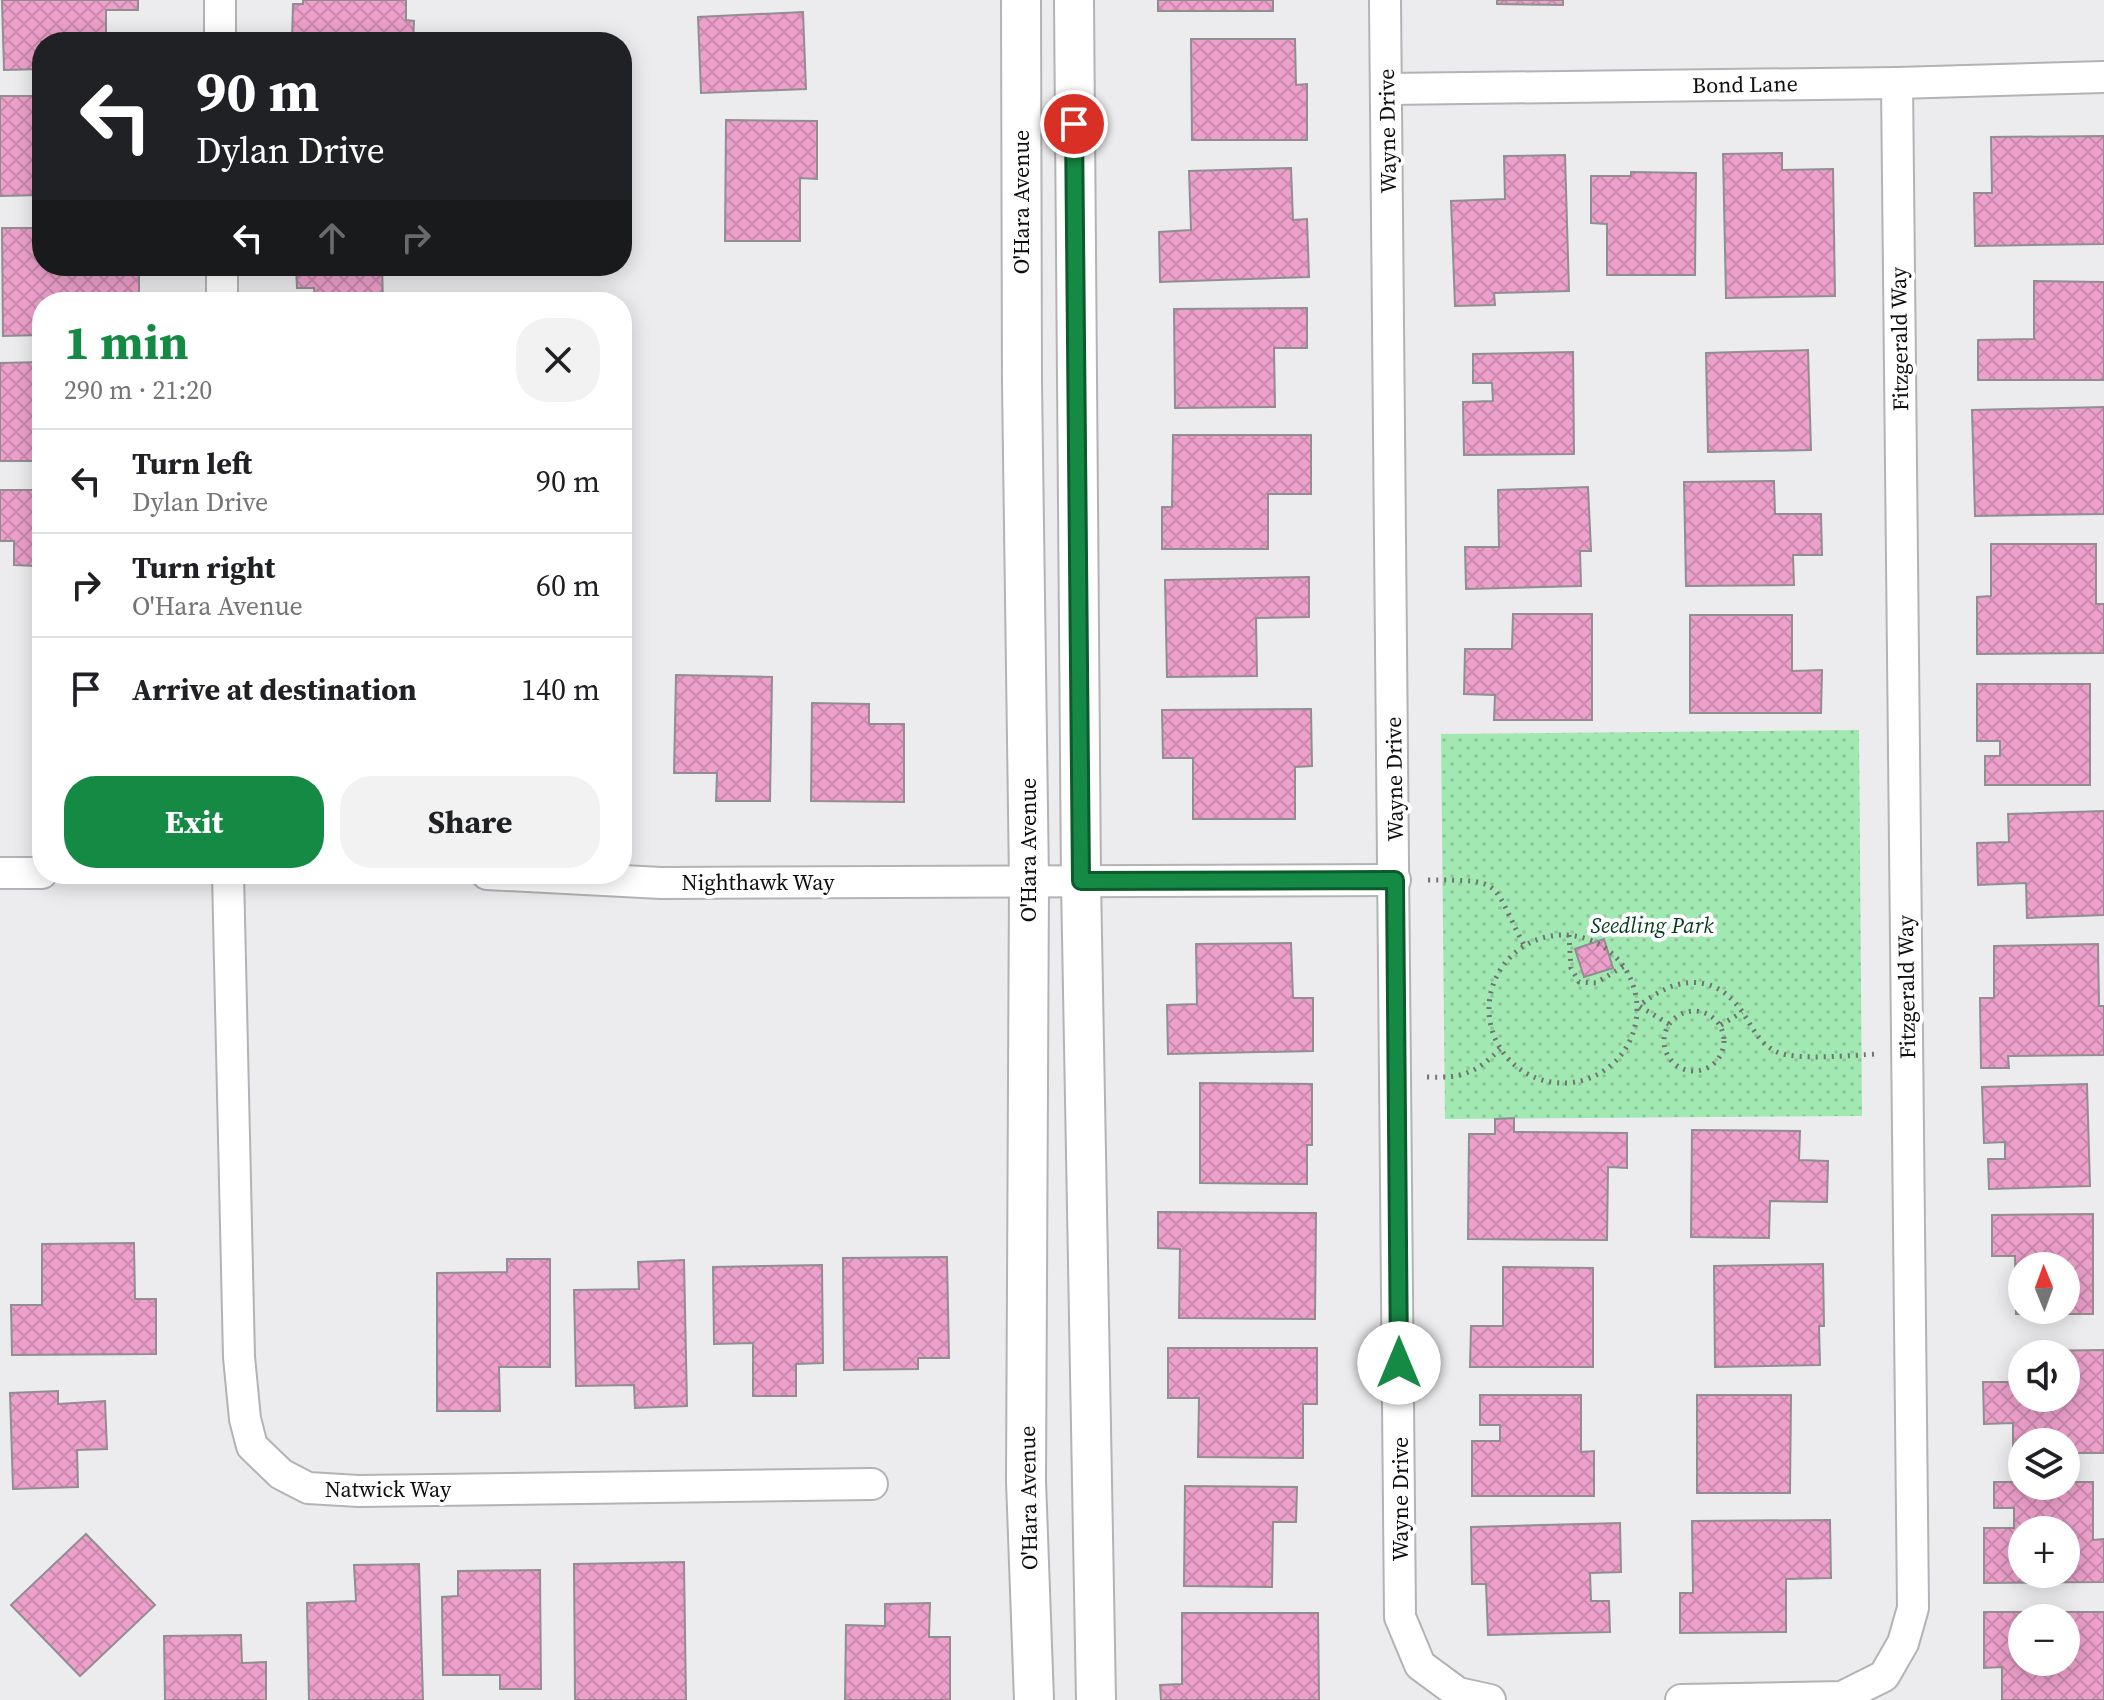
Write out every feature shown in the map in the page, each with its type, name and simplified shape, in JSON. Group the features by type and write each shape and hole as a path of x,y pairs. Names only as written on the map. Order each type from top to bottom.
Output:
{"street":[{"path":"220,0 220,32"},
{"name":"O'Hara Avenue","path":"1021,0 1022,383 1029,882 1026,1481 1034,1700"},
{"path":"1074,0 1081,881 1096,1700"},
{"name":"Wayne Drive","path":"1385,0 1400,1617 1420,1665 1458,1693 1490,1700"},
{"name":"Bond Lane","path":"1386,89 1897,83 2104,77"},
{"name":"Fitzgerald Way","path":"1681,1700 1842,1697 1884,1676 1903,1643 1913,1608 1897,83"},
{"path":"0,873 32,873"},
{"name":"Nighthawk Way","path":"632,882 1395,880"},
{"name":"Natwick Way","path":"228,884 239,1357 245,1419 252,1446 281,1474 308,1488 359,1491 872,1484"}],"path":[{"path":"1395,880 1481,881 1498,892 1524,945"},
{"path":"1569,935 1571,968 1579,982 1596,983 1624,966"},
{"path":"1569,935 1599,943 1615,954 1635,987 1639,1006 1637,1025 1630,1044 1611,1066 1586,1080 1566,1084 1547,1082 1528,1075 1513,1063 1500,1049 1488,1011 1490,992 1503,966 1524,945 1541,938 1569,935"},
{"path":"1639,1006 1656,992 1692,982 1714,985 1728,994 1752,1031 1778,1052 1792,1056 1907,1053"},
{"path":"1639,1006 1669,1024"},
{"path":"1693,1011 1709,1014 1721,1025 1725,1040 1722,1056 1711,1067 1696,1072 1680,1068 1668,1057 1664,1042 1669,1024 1678,1016 1693,1011"},
{"path":"1721,1025 1742,1012"},
{"path":"1396,1077 1464,1076 1484,1065 1500,1049"}],"green space":[{"name":"Seedling Park","path":"1859,730 1862,1116 1445,1119 1441,734"}],"building":[{"path":"2,0 138,0 138,10 106,10 106,32 32,32 32,69 4,70"},
{"path":"303,0 406,0 406,20 414,21 413,32 292,32 293,4 303,4"},
{"path":"1158,0 1273,0 1273,11 1158,11"},
{"path":"1497,0 1563,0 1563,5 1497,4"},
{"path":"803,12 806,89 701,93 698,17"},
{"path":"1191,39 1295,39 1296,85 1307,84 1307,140 1192,140"},
{"path":"0,96 32,96 32,195 0,196"},
{"path":"726,120 817,121 817,179 800,178 800,241 725,241"},
{"path":"2104,136 2104,244 1975,246 1974,193 1992,193 1991,137"},
{"path":"1782,153 1782,170 1833,169 1835,296 1726,298 1723,154"},
{"path":"1565,155 1569,291 1494,293 1495,305 1455,306 1451,201 1505,199 1504,156"},
{"path":"1291,168 1293,220 1307,219 1309,277 1160,282 1159,232 1191,230 1189,171"},
{"path":"1631,172 1696,173 1695,275 1607,275 1607,224 1591,223 1591,176 1631,176"},
{"path":"2,228 32,228 32,276 139,276 139,292 32,292 32,335 3,336"},
{"path":"296,276 382,276 383,292 314,292 314,288 297,288"},
{"path":"2034,281 2104,282 2104,380 1978,380 1978,340 2034,339"},
{"path":"1307,308 1307,348 1274,348 1275,407 1175,408 1174,309"},
{"path":"1808,350 1811,450 1708,452 1706,353"},
{"path":"1573,352 1574,454 1464,455 1463,402 1493,401 1492,383 1473,383 1473,354"},
{"path":"32,362 32,461 0,461 0,363"},
{"path":"2104,407 2104,514 1975,516 1972,410"},
{"path":"1173,435 1311,435 1311,494 1268,494 1268,549 1162,549 1162,507 1172,507"},
{"path":"1774,481 1775,514 1821,514 1822,555 1793,555 1794,585 1686,586 1684,482"},
{"path":"1588,487 1591,551 1580,551 1581,586 1466,589 1465,547 1499,547 1498,490"},
{"path":"0,490 32,490 32,566 14,565 14,541 0,541"},
{"path":"1991,544 2096,544 2096,604 2104,604 2104,653 1977,654 1977,597 1991,596"},
{"path":"1309,577 1309,617 1256,618 1257,676 1167,677 1165,580"},
{"path":"1513,614 1592,614 1592,720 1494,720 1495,695 1464,694 1465,649 1512,649"},
{"path":"1690,615 1792,615 1792,671 1822,670 1821,713 1690,713"},
{"path":"676,675 772,677 770,801 716,801 717,773 674,773"},
{"path":"1977,684 2090,684 2090,785 1985,785 1985,756 2000,756 2000,741 1977,741"},
{"path":"812,703 869,704 869,724 904,724 904,802 811,801"},
{"path":"1311,709 1312,766 1295,767 1295,819 1193,819 1193,758 1163,758 1162,710"},
{"path":"2104,811 2104,915 2027,918 2026,883 1978,885 1977,843 2009,842 2008,814"},
{"path":"1604,939 1613,968 1584,977 1575,949"},
{"path":"1291,943 1293,998 1313,998 1313,1051 1168,1054 1167,1005 1197,1004 1196,944"},
{"path":"2098,944 2099,1006 2104,1006 2104,1055 2008,1056 2009,1068 1981,1068 1980,998 1994,998 1994,946"},
{"path":"1200,1083 1312,1084 1312,1145 1307,1145 1307,1184 1200,1183"},
{"path":"2087,1084 2090,1186 1989,1189 1988,1159 2005,1159 2005,1142 1984,1143 1982,1087"},
{"path":"1514,1118 1514,1132 1627,1133 1627,1168 1608,1167 1607,1240 1468,1239 1469,1134 1495,1134 1495,1119"},
{"path":"1692,1130 1800,1131 1799,1160 1828,1161 1827,1202 1770,1201 1769,1238 1691,1237"},
{"path":"1158,1212 1316,1213 1315,1319 1179,1318 1180,1249 1158,1248"},
{"path":"2093,1214 2093,1314 2080,1314 2080,1252 2008,1252 2008,1256 1992,1256 1992,1215"},
{"path":"134,1243 135,1299 156,1299 156,1354 12,1355 11,1305 42,1305 42,1244"},
{"path":"947,1257 949,1358 918,1358 918,1369 844,1370 843,1258"},
{"path":"507,1259 550,1259 550,1367 499,1367 500,1411 437,1411 437,1273 507,1272"},
{"path":"684,1260 687,1406 635,1408 634,1385 576,1386 574,1290 639,1289 638,1262"},
{"path":"1823,1264 1824,1326 1819,1326 1820,1365 1715,1367 1714,1266"},
{"path":"822,1265 823,1363 796,1364 796,1396 753,1396 753,1343 714,1344 713,1267"},
{"path":"1503,1267 1593,1268 1593,1367 1470,1367 1471,1326 1503,1326"},
{"path":"1168,1348 1317,1348 1317,1404 1303,1404 1303,1458 1198,1457 1199,1398 1168,1398"},
{"path":"2080,1350 2104,1350 2104,1453 2080,1453 2080,1428 2013,1428 2013,1423 1984,1424 1983,1382 2008,1382 2008,1412 2080,1412"},
{"path":"58,1391 58,1404 105,1401 107,1449 77,1450 78,1487 13,1489 10,1393"},
{"path":"1480,1395 1581,1395 1581,1452 1594,1451 1594,1496 1472,1496 1472,1441 1500,1441 1500,1425 1480,1425"},
{"path":"1697,1395 1791,1395 1790,1493 1697,1493"},
{"path":"1994,1482 2008,1482 2008,1500 2080,1500 2080,1482 2093,1482 2093,1540 2104,1539 2104,1582 2080,1582 2080,1516 2014,1516 2014,1508 1994,1508"},
{"path":"1185,1486 1297,1487 1296,1522 1273,1522 1272,1587 1184,1586"},
{"path":"1830,1520 1831,1578 1786,1579 1786,1632 1680,1633 1680,1593 1693,1593 1692,1521"},
{"path":"1620,1523 1621,1572 1590,1573 1591,1601 1609,1601 1610,1632 1488,1635 1486,1584 1472,1584 1471,1527"},
{"path":"1984,1528 2008,1528 2008,1583 1984,1583"},
{"path":"86,1534 155,1605 80,1676 11,1605"},
{"path":"684,1562 686,1700 575,1700 574,1564"},
{"path":"419,1564 423,1700 309,1700 307,1603 356,1601 354,1565"},
{"path":"540,1570 541,1689 500,1689 500,1675 443,1675 442,1597 458,1596 458,1571"},
{"path":"930,1603 929,1637 950,1637 950,1700 845,1700 846,1625 885,1626 885,1604"},
{"path":"1984,1612 2008,1612 2008,1676 2080,1676 2080,1612 2104,1612 2104,1700 2002,1700 2002,1667 1984,1668"},
{"path":"1182,1613 1318,1613 1319,1700 1161,1700 1160,1685 1182,1684"},
{"path":"241,1635 242,1663 266,1662 266,1700 165,1700 164,1636"}],"route":[{"path":"1074,124 1081,881 1395,880 1399,1363"}]}
